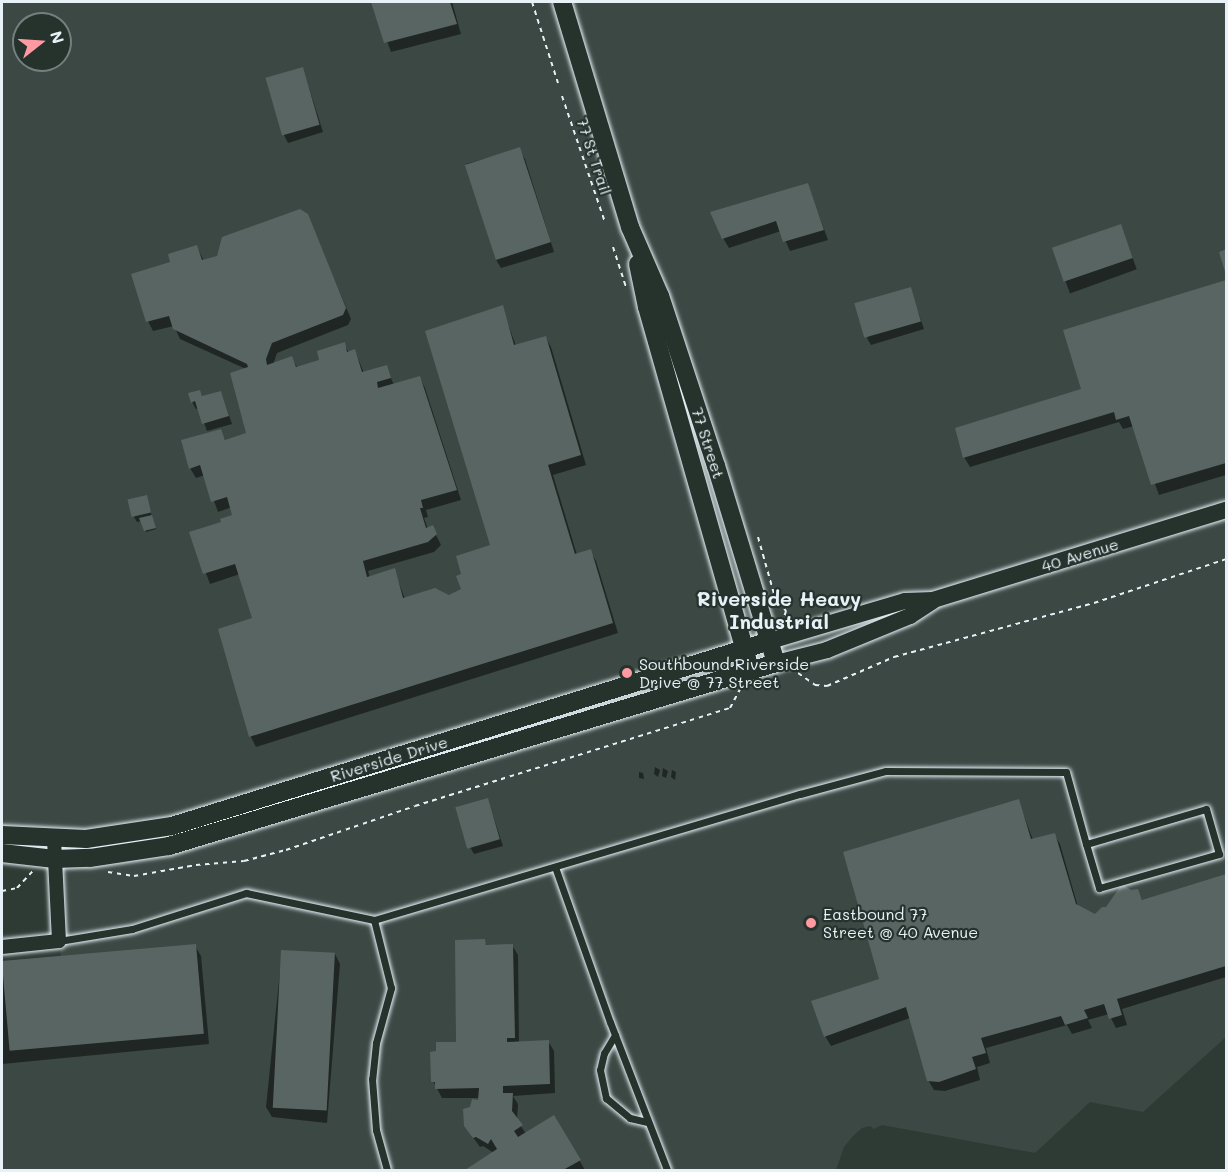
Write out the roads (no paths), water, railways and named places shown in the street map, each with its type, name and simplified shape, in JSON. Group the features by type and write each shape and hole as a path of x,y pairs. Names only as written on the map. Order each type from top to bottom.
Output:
{"main road":[{"name":"77 Street","path":"562,2 630,227 671,330 716,466 776,663"},
{"name":"77 Street","path":"630,227 646,307 744,649 746,677"},
{"name":"Riverside Drive","path":"2,834 54,839 112,837 172,826 770,641"},
{"name":"40 Avenue","path":"746,677 776,663"},
{"name":"Riverside Drive","path":"2,853 55,859 114,855 178,843 746,677"}],"street":[{"name":"40 Avenue","path":"770,641 905,601 933,600 1227,510"},
{"name":"40 Avenue","path":"776,663 827,650 910,616 933,600"},
{"path":"2,947 59,940 54,839"}],"lane":[{"path":"59,940 132,929 246,893 374,920 886,771 1066,772 1086,844 1099,888 1218,854 1206,809 1086,844"},
{"path":"555,867 615,1035 667,1170"},
{"path":"374,920 391,988 376,1043 372,1079 376,1130 387,1170"},
{"path":"615,1035 604,1053 600,1070 606,1098 630,1118 648,1122"}],"place":[{"name":"Southbound Riverside Drive @ 77 Street","path":"627,673"},
{"name":"Eastbound 77 Street @ 40 Avenue","path":"811,923"}],"district":[{"name":"Riverside Heavy Industrial","path":"779,610"}]}
